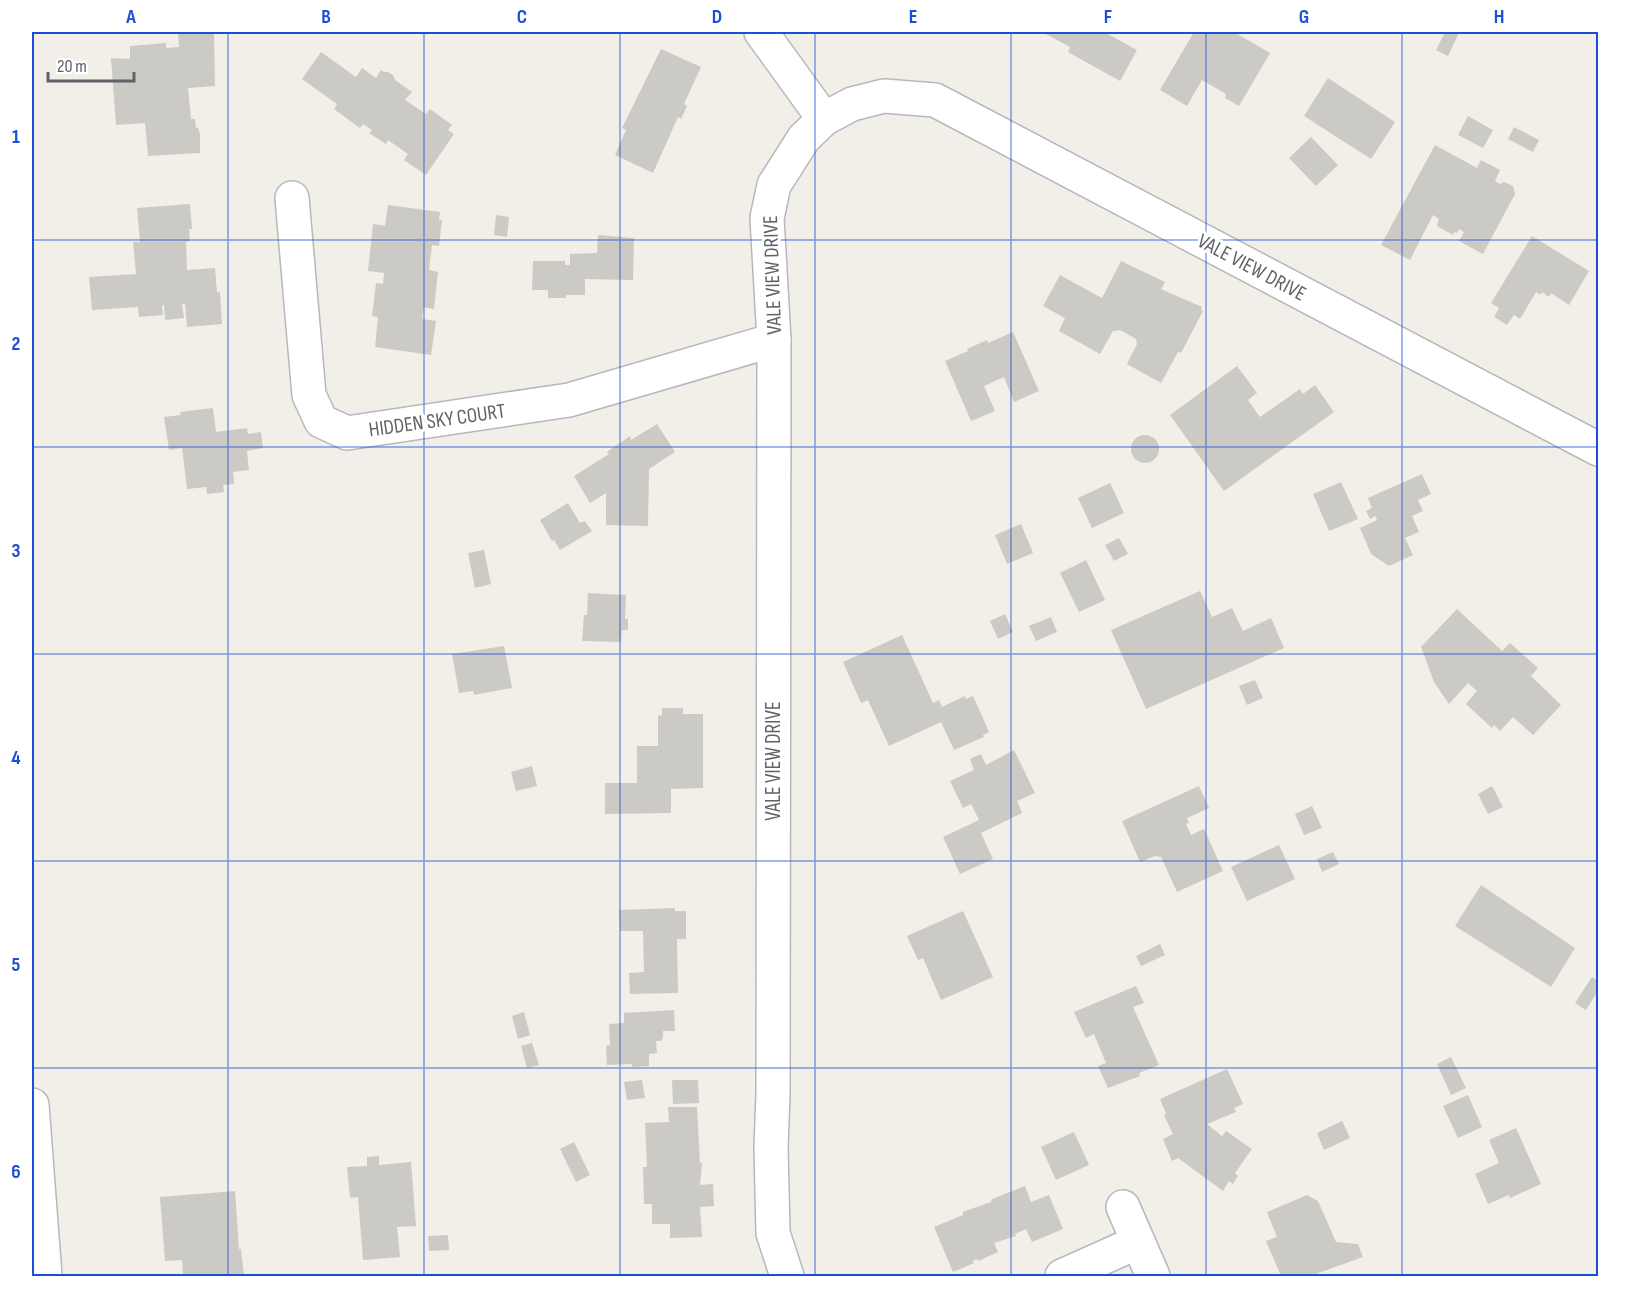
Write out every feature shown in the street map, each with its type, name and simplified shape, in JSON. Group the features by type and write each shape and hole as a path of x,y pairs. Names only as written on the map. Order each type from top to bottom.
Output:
{"street":[{"path":"761,32 824,119"},
{"name":"VALE VIEW DRIVE","path":"780,1275 773,1233 771,1147 773,1095 774,340 766,218 774,185 804,138 824,119 852,104 884,96 935,100 1599,449"},
{"name":"HIDDEN SKY COURT","path":"292,198 309,394 321,421 347,433 569,400 774,340"},
{"path":"32,1105 45,1276"},
{"path":"1123,1208 1153,1276"},
{"path":"1062,1276 1138,1242"}],"building":[{"path":"178,32 214,32 215,86 188,88 191,119 195,119 196,128 200,134 200,153 148,156 145,123 116,125 111,58 130,59 130,46 166,43 166,48 179,47"},
{"path":"1042,32 1104,32 1137,50 1120,81 1068,52 1070,47"},
{"path":"1194,32 1234,32 1270,53 1239,106 1225,98 1226,94 1202,80 1187,106 1160,90"},
{"path":"1445,32 1459,33 1448,56 1436,50"},
{"path":"661,49 701,67 684,104 687,106 681,119 678,117 653,173 615,155 626,130 622,128"},
{"path":"321,52 356,77 362,68 376,78 381,70 388,72 412,92 405,100 426,114 430,109 452,125 448,130 454,134 426,175 404,160 408,154 388,140 386,144 369,133 372,130 363,124 360,128 334,109 337,104 302,79"},
{"path":"1328,78 1395,122 1371,159 1304,116"},
{"path":"1468,116 1493,130 1483,148 1458,135"},
{"path":"1514,127 1539,140 1533,152 1508,139"},
{"path":"1311,137 1338,165 1316,186 1289,158"},
{"path":"1435,145 1477,168 1481,160 1500,170 1495,181 1513,186 1515,194 1483,254 1459,241 1464,232 1459,229 1453,235 1437,226 1439,219 1433,215 1410,260 1381,245"},
{"path":"190,204 192,229 189,229 190,241 186,242 187,270 215,268 217,292 220,292 222,324 187,327 185,304 182,304 184,318 165,320 164,305 162,306 163,315 139,317 138,307 92,310 89,277 136,274 133,242 140,242 137,208"},
{"path":"388,205 440,212 439,220 442,220 439,246 432,245 429,270 438,272 434,309 424,307 422,319 436,321 431,355 375,347 378,317 372,316 376,283 383,284 384,273 368,271 373,224 385,226"},
{"path":"496,215 509,217 507,237 494,235"},
{"path":"598,235 634,238 633,280 585,279 585,295 566,295 566,298 548,298 548,290 532,290 533,261 565,261 565,265 570,265 570,254 597,253"},
{"path":"1532,236 1589,271 1569,305 1551,293 1549,297 1542,292 1540,295 1536,292 1520,319 1514,315 1507,325 1494,317 1499,308 1491,303"},
{"path":"1121,261 1165,282 1161,289 1202,307 1203,311 1181,353 1178,352 1161,383 1127,364 1137,344 1136,339 1120,330 1113,331 1100,354 1059,331 1065,318 1043,306 1060,275 1102,298"},
{"path":"1013,332 1039,391 1014,402 1004,377 984,386 995,411 971,421 945,361 987,340 988,343"},
{"path":"1237,366 1257,393 1248,400 1260,417 1300,389 1303,394 1315,385 1334,412 1224,491 1170,415"},
{"path":"213,408 216,432 247,428 248,434 261,432 263,448 247,451 249,470 233,472 234,484 223,485 224,492 207,494 206,487 187,489 182,448 169,450 164,417 181,415 180,412"},
{"path":"657,424 675,452 649,469 648,526 606,525 606,493 590,503 574,476 609,454 607,452 630,436 631,440"},
{"path":"1145,435 1155,439 1159,449 1155,459 1145,463 1135,459 1131,449 1135,439"},
{"path":"1422,474 1431,494 1418,500 1423,511 1412,516 1419,532 1405,538 1413,555 1389,566 1371,554 1360,528 1377,520 1375,516 1370,519 1366,511 1372,508 1368,498"},
{"path":"1341,482 1358,519 1329,531 1313,494"},
{"path":"1110,483 1124,513 1092,528 1078,498"},
{"path":"568,503 580,523 585,521 592,531 560,550 540,520"},
{"path":"1021,524 1033,553 1007,564 995,535"},
{"path":"1119,538 1128,554 1114,561 1105,545"},
{"path":"484,550 491,584 475,588 468,553"},
{"path":"1086,560 1105,600 1079,612 1060,573"},
{"path":"1200,591 1212,617 1232,608 1243,631 1271,618 1284,648 1146,709 1111,630"},
{"path":"588,593 626,595 625,619 628,619 628,630 622,630 621,642 582,641"},
{"path":"1457,609 1502,651 1510,643 1538,668 1531,676 1561,705 1533,735 1513,717 1500,731 1494,725 1492,728 1466,704 1477,691 1468,683 1449,704 1434,682 1421,647"},
{"path":"1005,614 1013,632 998,639 990,621"},
{"path":"1051,617 1057,632 1036,641 1029,626"},
{"path":"902,635 933,703 939,700 942,707 965,696 966,699 973,696 989,732 983,735 984,737 954,750 941,722 889,746 868,700 861,703 843,662"},
{"path":"504,646 512,688 474,695 473,691 459,693 452,654"},
{"path":"1255,680 1263,698 1247,705 1239,686"},
{"path":"662,708 683,708 683,714 703,714 703,788 671,789 671,813 605,814 605,783 637,783 637,746 658,746 658,715 662,716"},
{"path":"1014,750 1035,793 1017,801 1022,813 981,833 993,859 960,874 943,837 979,820 971,804 963,808 950,781 974,770 970,759 981,754 986,765"},
{"path":"532,766 537,786 516,791 511,772"},
{"path":"1199,786 1209,808 1187,818 1189,823 1186,824 1191,835 1204,829 1223,871 1177,892 1161,857 1155,856 1140,862 1122,821"},
{"path":"1492,786 1503,807 1488,814 1478,794"},
{"path":"1312,806 1322,828 1304,835 1295,814"},
{"path":"1279,845 1295,879 1247,901 1231,867"},
{"path":"1333,852 1339,864 1322,872 1317,859"},
{"path":"1481,885 1575,948 1551,987 1455,926"},
{"path":"675,908 675,911 686,911 686,939 677,939 678,993 630,994 629,973 644,972 643,931 620,931 619,910"},
{"path":"963,911 993,977 941,1000 923,958 918,960 907,936"},
{"path":"1160,944 1165,955 1141,966 1136,956"},
{"path":"1592,977 1598,981 1598,991 1586,1010 1575,1003"},
{"path":"1136,986 1144,1003 1133,1007 1159,1065 1139,1073 1140,1076 1108,1088 1098,1066 1106,1063 1094,1034 1086,1038 1074,1012"},
{"path":"674,1010 675,1031 663,1031 661,1041 656,1041 657,1053 649,1054 649,1066 607,1065 606,1046 610,1045 609,1024 624,1023 624,1013"},
{"path":"524,1012 530,1035 518,1039 512,1016"},
{"path":"532,1043 539,1065 527,1068 521,1046"},
{"path":"1451,1057 1466,1088 1451,1095 1437,1064"},
{"path":"1227,1069 1243,1104 1234,1108 1236,1112 1207,1124 1222,1136 1226,1131 1252,1149 1235,1173 1238,1176 1233,1184 1229,1181 1223,1191 1178,1158 1172,1161 1163,1139 1173,1134 1164,1115 1166,1114 1160,1099"},
{"path":"642,1080 645,1098 627,1100 624,1082"},
{"path":"672,1080 698,1080 699,1103 673,1104"},
{"path":"1468,1095 1482,1127 1458,1138 1443,1106"},
{"path":"668,1107 697,1107 700,1163 702,1163 700,1185 713,1184 714,1206 700,1207 702,1237 670,1238 670,1224 652,1224 652,1204 644,1204 643,1167 647,1167 645,1123 669,1122"},
{"path":"1342,1121 1350,1138 1324,1150 1317,1133"},
{"path":"1516,1128 1541,1184 1510,1198 1509,1195 1488,1204 1475,1174 1499,1163 1489,1140"},
{"path":"1074,1132 1089,1165 1056,1180 1041,1147"},
{"path":"574,1142 590,1175 576,1182 560,1149"},
{"path":"379,1156 379,1165 411,1162 416,1226 397,1227 400,1257 363,1260 358,1197 350,1198 347,1167 367,1166 367,1157"},
{"path":"1025,1186 1031,1202 1049,1195 1063,1229 1032,1242 1026,1229 1015,1234 1016,1236 994,1243 998,1252 978,1261 977,1259 973,1261 974,1263 953,1272 934,1227"},
{"path":"235,1191 239,1249 241,1249 244,1276 183,1276 182,1260 165,1261 160,1197"},
{"path":"1307,1195 1318,1201 1336,1242 1358,1244 1363,1257 1310,1276 1281,1276 1266,1241 1277,1237 1267,1212"},
{"path":"448,1235 449,1250 429,1251 428,1236"}]}
